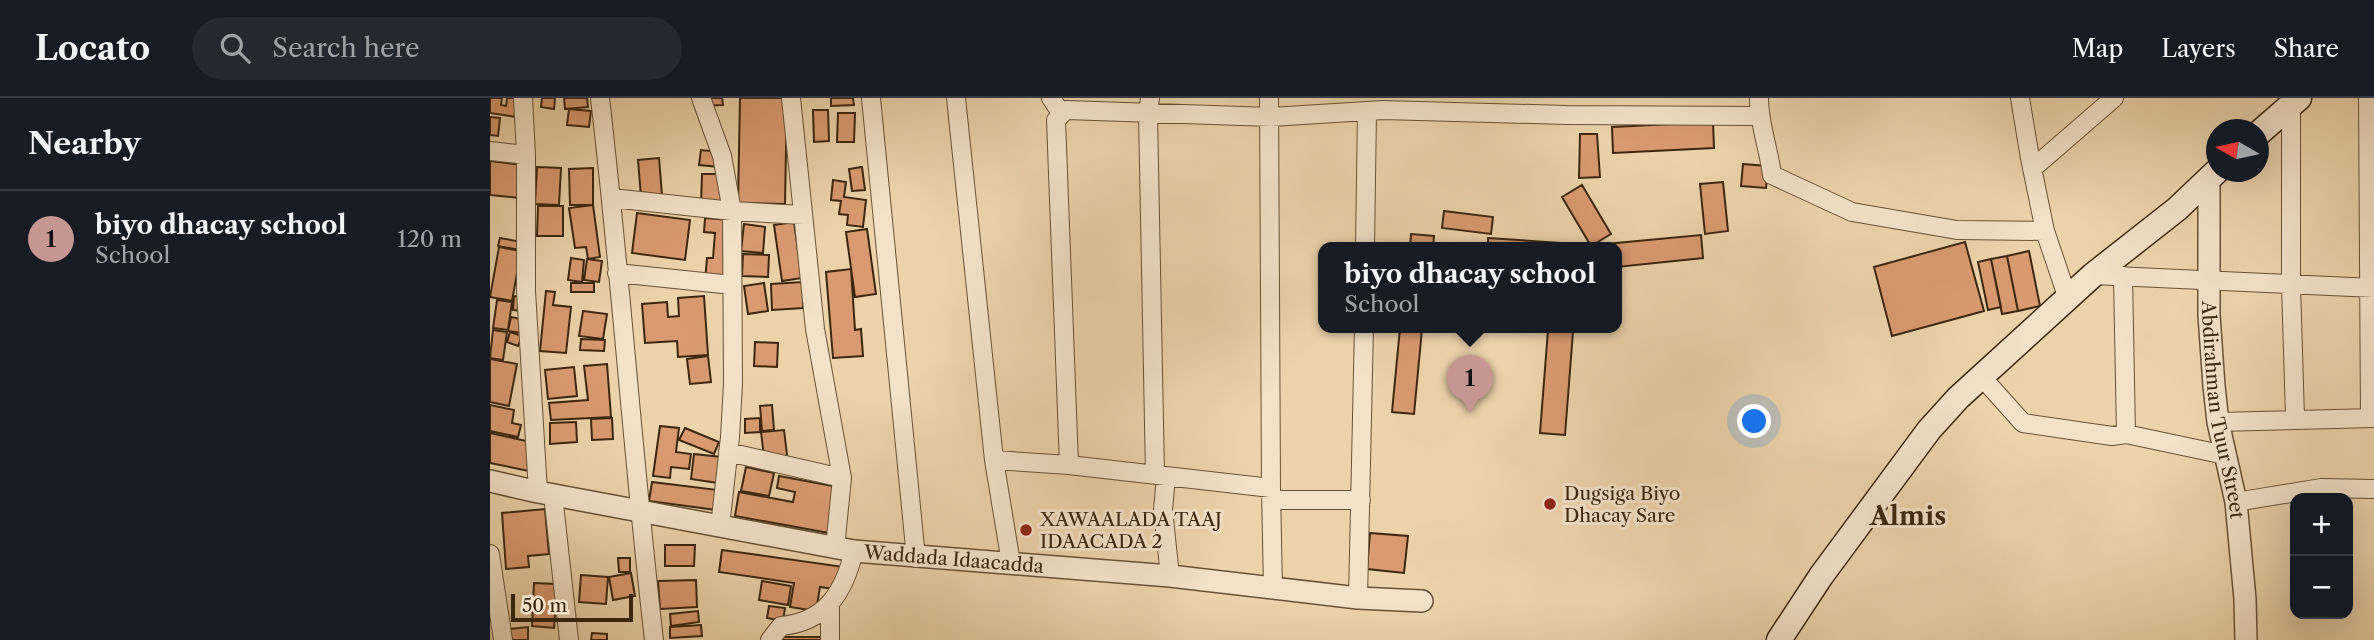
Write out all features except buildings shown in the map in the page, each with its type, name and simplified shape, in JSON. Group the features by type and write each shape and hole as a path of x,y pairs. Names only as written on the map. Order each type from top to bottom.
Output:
{"main road":[{"path":"2269,125 2295,101"},
{"path":"1779,640 1821,576 1929,430 1980,375 2093,275 2177,209 2206,182"}],"street":[{"path":"523,98 526,155 526,291 545,493 569,640"},
{"path":"600,98 612,198 638,510 654,640"},
{"path":"701,98 722,156 732,211 733,384 720,527"},
{"path":"770,640 781,626 801,624 830,605 848,575 844,550 842,478 815,329 791,98"},
{"path":"871,98 916,558"},
{"path":"956,98 994,460 1011,563"},
{"path":"1269,98 1273,589"},
{"path":"2020,98 2045,231 2068,299"},
{"path":"2032,169 2114,98"},
{"path":"2218,422 2372,418 2368,98"},
{"path":"2295,101 2291,285 2295,418"},
{"path":"1069,466 1056,106 1066,110 1149,106 1271,117 1378,106 1759,107 1772,175 1852,212 1958,230 2045,231"},
{"path":"1149,106 1160,476 1170,576"},
{"path":"1365,242 1378,106"},
{"path":"490,151 526,155"},
{"name":"Abdirahman Tuur Street","path":"2213,182 2210,338 2218,422 2236,502 2246,640"},
{"path":"612,198 732,211 803,215"},
{"path":"617,273 732,285"},
{"path":"2093,275 2371,288"},
{"path":"2123,276 2126,434"},
{"path":"1358,598 1364,333"},
{"path":"1980,375 2023,424 2112,436 2126,434 2225,456"},
{"path":"728,452 842,478"},
{"path":"994,460 1160,476 1271,494 1361,500"},
{"name":"Waddada Idaacadda","path":"490,481 844,550 916,558 1170,576 1358,598 1422,601"},
{"path":"2236,502 2321,488 2374,488"},
{"path":"490,554 503,640"},
{"path":"830,605 830,640"}],"place":[{"name":"biyo dhacay school","path":"1470,413"},
{"name":"Dugsiga Biyo Dhacay Sare","path":"1550,504"},
{"name":"XAWAALADA TAAJ IDAACADA 2","path":"1026,530"}],"district":[{"name":"Almis","path":"1908,516"}]}
